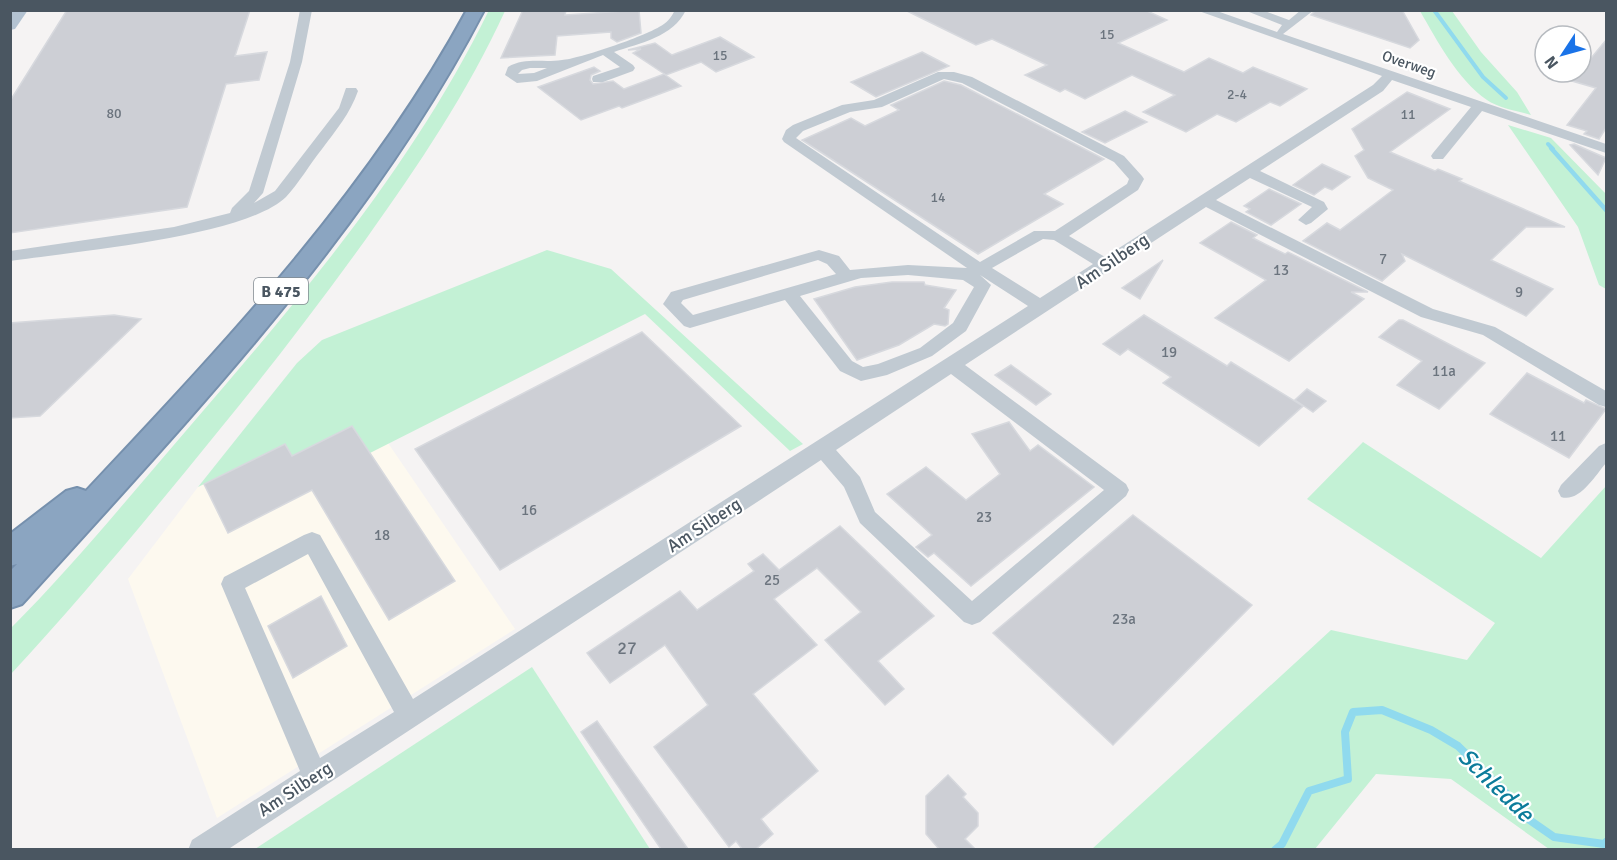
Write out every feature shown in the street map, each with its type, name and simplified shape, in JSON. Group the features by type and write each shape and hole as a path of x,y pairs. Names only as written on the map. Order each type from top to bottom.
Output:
{"highway":[{"name":"B 475","path":"10,594 246,334 396,145 458,46 476,10"},
{"path":"10,553 159,432"}],"main road":[{"path":"10,26 21,10"}],"street":[{"path":"228,219 256,194 296,62 306,10"},
{"path":"566,64 663,30 676,20 681,10"},
{"name":"Overweg","path":"1202,10 1605,146"},
{"path":"1249,10 1291,24"},
{"path":"1276,36 1309,10"},
{"path":"598,79 629,68 605,51"},
{"name":"Am Silberg","path":"202,849 1378,88 1390,75"},
{"path":"1035,311 977,276 948,249 794,144 789,139 790,133 848,108 877,104 932,78 954,76 967,80 1119,159 1137,179 1133,187 1058,236"},
{"path":"10,256 174,232 228,219 263,205 280,195 345,109 351,91"},
{"path":"1438,156 1480,105"},
{"path":"1248,171 1319,205 1320,209 1306,220"},
{"path":"1204,200 1427,314 1489,331 1606,400"},
{"path":"847,277 833,260 819,255 676,296 672,304 690,322 789,294 847,277 860,273 908,270 977,276 1040,234 1058,236 1106,265"},
{"path":"789,294 846,366 861,374 881,370 926,352 960,327 976,302 977,276"},
{"path":"823,448 854,483 867,517 972,615 1119,490 952,365"},
{"path":"1568,491 1606,451"},
{"path":"315,776 232,584 312,541 409,715"}],"shaded area":[{"path":"352,426 370,452 388,443 515,629 217,818 128,579 198,487 285,444 291,455"}],"green space":[{"path":"489,10 505,11 475,71 423,156 366,239 276,359 143,523 11,674 11,628 103,528 274,327 354,227 426,122"},
{"path":"1420,11 1452,11 1481,52 1517,92 1531,115 1487,100 1466,82"},
{"path":"1508,125 1551,138 1606,194 1606,289 1599,285 1578,227"},
{"path":"547,250 611,269 803,444 790,451 645,314 370,453 352,426 292,456 285,444 198,487 297,363 322,340"},
{"path":"1363,442 1541,558 1606,486 1606,849 1549,849 1451,779 1376,774 1315,849 1092,849 1331,630 1467,660 1495,623 1307,499"},
{"path":"532,667 650,849 255,849"}],"building":[{"path":"67,10 250,10 235,56 267,52 259,80 226,84 187,207 10,233 10,101"},
{"path":"523,10 566,10 565,15 639,10 641,33 617,42 611,38 611,32 557,36 555,55 501,58"},
{"path":"905,10 1145,10 1167,20 1118,43 1184,72 1209,58 1243,73 1253,67 1307,89 1280,106 1270,102 1236,122 1217,114 1186,132 1143,112 1175,95 1132,75 1085,99 1065,89 1060,92 1025,75 1047,65 992,39 976,45"},
{"path":"1316,10 1402,10 1419,40 1410,48 1311,15"},
{"path":"720,37 754,57 716,72 701,62 666,75 633,53 641,49 628,50 655,43 672,55"},
{"path":"1606,40 1606,128 1599,139 1584,134 1587,131 1567,125 1596,88 1582,84 1593,84 1593,56"},
{"path":"922,52 949,66 876,97 851,82"},
{"path":"594,67 600,71 591,75 590,80 593,84 613,81 624,89 664,74 681,86 622,108 619,106 581,120 538,87"},
{"path":"944,81 961,85 1104,159 1044,194 1063,204 978,254 802,140 851,118 865,126 899,110 891,105"},
{"path":"1407,92 1450,109 1390,152 1435,171 1438,169 1462,179 1459,181 1565,227 1526,227 1491,260 1553,289 1526,316 1402,254 1405,261 1382,281 1303,241 1327,223 1340,230 1393,190 1368,178 1355,156 1364,150 1352,129"},
{"path":"1125,111 1147,122 1105,143 1082,132"},
{"path":"1574,144 1606,158 1598,175 1570,145"},
{"path":"1322,164 1350,177 1332,190 1325,187 1314,195 1293,185"},
{"path":"1269,189 1301,204 1271,225 1246,212 1250,209 1244,206"},
{"path":"1231,222 1257,235 1253,238 1285,254 1288,252 1368,292 1351,292 1364,299 1289,361 1215,318 1266,280 1200,243"},
{"path":"1163,260 1140,299 1122,288"},
{"path":"892,282 924,282 925,285 956,290 944,308 949,310 948,324 945,326 934,324 899,345 857,360 814,299 855,287"},
{"path":"114,315 141,319 40,416 10,418 10,323"},
{"path":"1144,315 1227,366 1231,362 1303,406 1259,446 1163,383 1171,377 1128,349 1120,355 1103,344"},
{"path":"1399,320 1485,363 1439,409 1397,385 1422,361 1379,337"},
{"path":"642,332 741,426 500,570 415,449"},
{"path":"1011,365 1051,394 1036,405 995,375"},
{"path":"1527,373 1584,403 1586,400 1606,409 1569,458 1490,414"},
{"path":"1307,389 1326,401 1313,412 1295,400"},
{"path":"1009,422 1030,451 1038,445 1094,487 971,586 934,553 928,557 916,547 932,535 887,494 926,467 966,500 1000,474 972,434"},
{"path":"352,426 455,581 389,620 312,490 228,533 204,484 285,444 292,456"},
{"path":"1133,515 1252,605 1113,745 993,633"},
{"path":"840,526 934,616 878,661 904,689 885,705 825,640 861,612 817,568 774,599 817,645 753,694 818,771 761,819 773,834 756,849 742,849 736,841 729,847 654,747 708,705 665,645 610,683 587,653 680,591 697,610 754,571 748,564 763,554 779,570"},
{"path":"321,596 347,646 293,678 268,626"},
{"path":"597,721 688,849 661,849 581,732"},
{"path":"948,775 966,794 963,797 978,813 978,826 965,839 975,849 939,849 926,834 926,796"}],"waterway":[{"path":"1434,10 1483,77 1506,98"},
{"path":"1548,144 1553,149"},
{"path":"1551,148 1606,210"},
{"name":"Schledde","path":"1275,850 1282,844 1309,791 1348,779 1345,732 1353,712 1382,710 1431,730 1458,746 1507,794 1521,814 1554,837 1604,844 1606,842"}]}
